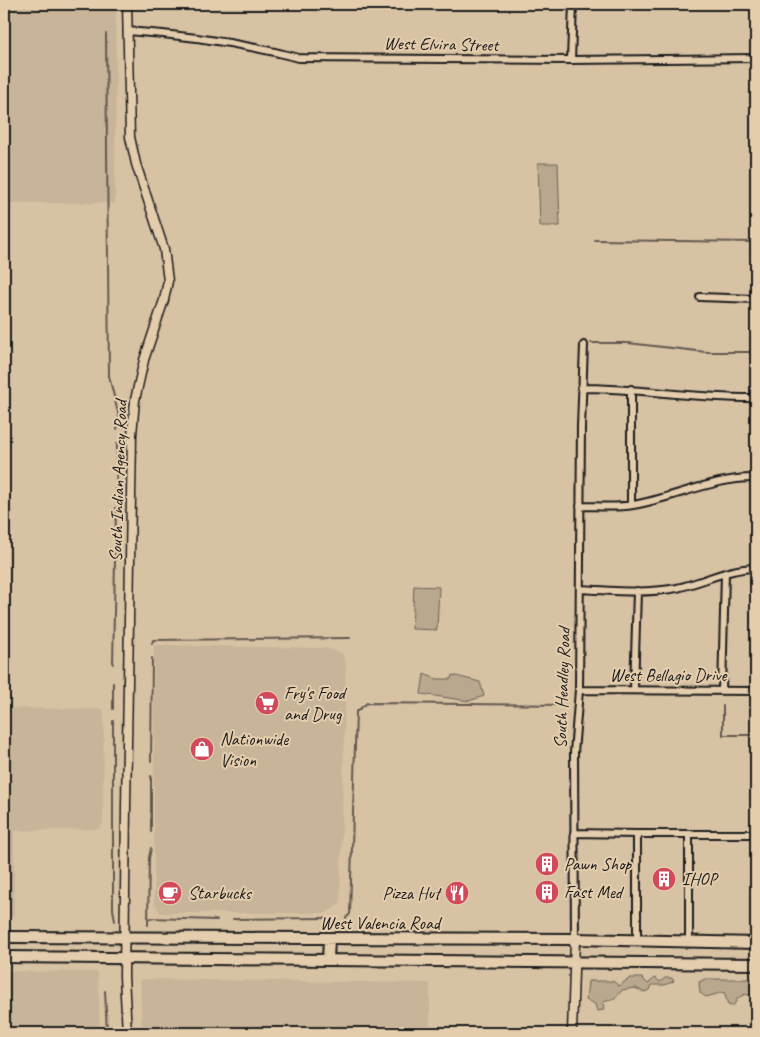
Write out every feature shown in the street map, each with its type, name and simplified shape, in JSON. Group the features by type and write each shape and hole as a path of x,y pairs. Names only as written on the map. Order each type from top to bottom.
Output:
{"main road":[{"name":"West Valencia Road","path":"4,937 126,939 575,939 756,943"},
{"path":"328,960 330,939"},
{"name":"West Valencia Road","path":"4,957 756,964"}],"street":[{"name":"South Indian Agency Road","path":"127,4 130,137 136,164 164,248 168,280 164,300 142,368 135,400 132,435 126,807 127,1033"},
{"path":"572,60 573,4"},
{"name":"West Elvira Street","path":"127,31 196,36 260,47 300,58 572,60 756,58"},
{"path":"700,297 756,299"},
{"name":"South Headley Road","path":"572,1033 575,939 574,753 579,690 581,388 584,344"},
{"path":"581,388 631,388 661,394 756,398"},
{"path":"631,388 631,506"},
{"path":"580,506 631,506 713,485 745,478 756,478"},
{"path":"580,589 637,591 677,588 725,573 756,568"},
{"path":"722,691 725,573"},
{"path":"634,690 637,591"},
{"name":"West Bellagio Drive","path":"579,690 756,691"},
{"path":"574,833 756,834"},
{"path":"637,834 637,940"},
{"path":"689,834 689,942"}],"shaded area":[{"path":"4,4 116,4 115,203 4,203"},
{"path":"538,163 558,163 560,226 540,226"},
{"path":"414,586 439,587 437,630 412,629"},
{"path":"154,645 326,648 342,653 346,663 340,904 326,913 160,913 154,903"},
{"path":"424,674 437,679 451,679 452,675 480,682 484,696 469,701 421,694"},
{"path":"4,708 104,709 103,823 99,829 14,831 14,916 4,916"},
{"path":"4,971 98,972 100,1033 4,1033"},
{"path":"630,978 642,978 648,984 655,978 660,982 665,978 672,978 674,981 665,985 652,985 650,990 644,992 635,988 622,990 615,999 603,1002 604,1010 597,1011 595,1004 586,1000 588,981 613,981 619,986"},
{"path":"140,979 430,983 430,1033 142,1033"},
{"path":"705,979 756,979 756,1005 752,996 745,994 738,998 733,1006 728,1005 724,992 706,997 700,993 699,982"}],"waterway":[{"path":"106,34 109,376 120,421 117,429"},
{"path":"595,240 756,242"},
{"path":"591,343 628,343 706,352 756,352"},
{"path":"116,495 117,443"},
{"path":"113,664 116,508"},
{"path":"152,644 153,640 350,638"},
{"path":"151,761 152,658"},
{"path":"113,683 113,709"},
{"path":"346,918 350,914 356,712 367,703 565,705"},
{"path":"723,706 723,735 756,735"},
{"path":"113,721 113,909 115,921"},
{"path":"151,776 151,832"},
{"path":"148,925 149,858 151,848"},
{"path":"149,918 217,920"},
{"path":"233,919 326,918"},
{"path":"105,991 107,1033"}],"place":[{"name":"Fry's Food and Drug","path":"267,703"},
{"name":"Nationwide Vision","path":"202,749"},
{"name":"Pawn Shop","path":"547,864"},
{"name":"IHOP","path":"664,879"},
{"name":"Fast Med","path":"547,892"},
{"name":"Starbucks","path":"170,893"},
{"name":"Pizza Hut","path":"457,893"}]}
